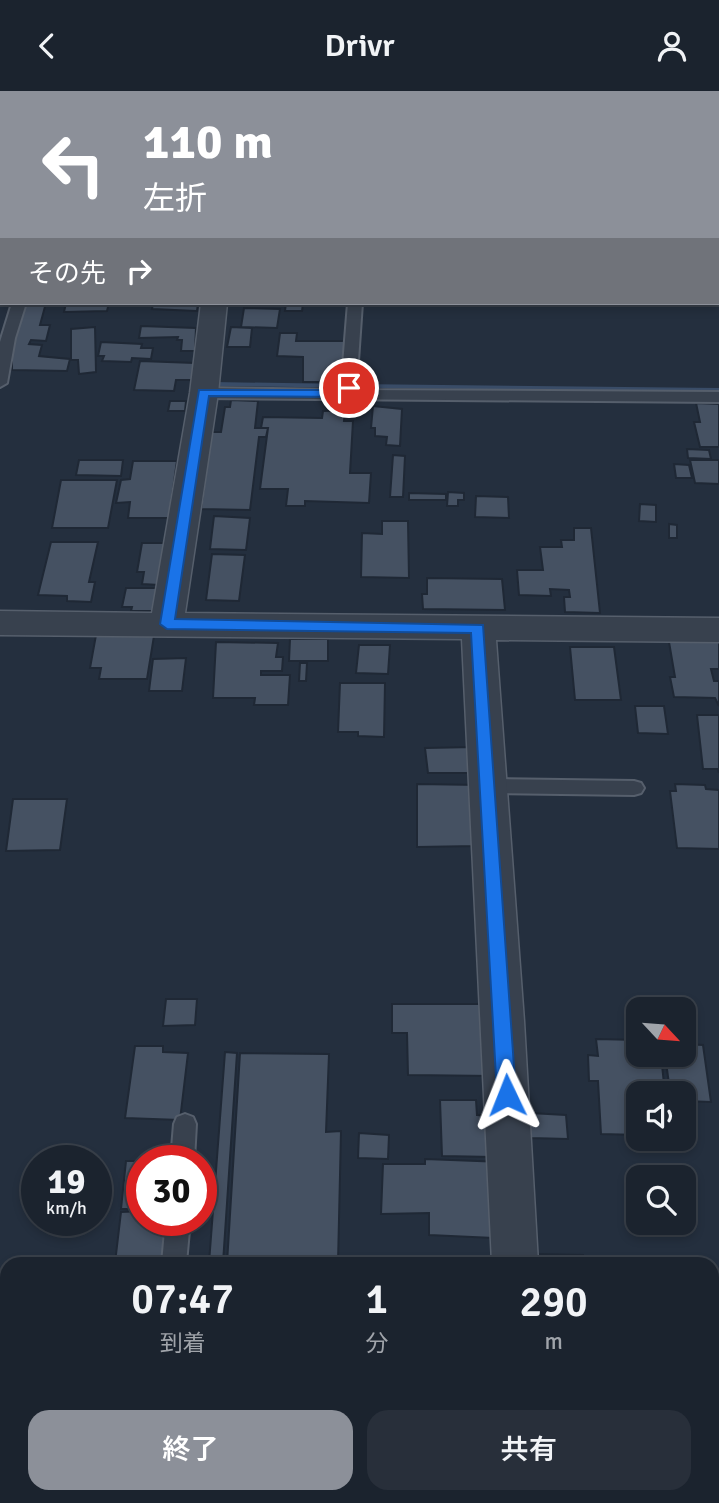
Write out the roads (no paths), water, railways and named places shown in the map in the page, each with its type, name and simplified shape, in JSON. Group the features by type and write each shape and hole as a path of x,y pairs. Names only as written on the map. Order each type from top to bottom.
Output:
{"street":[{"path":"167,624 204,393 214,305"},
{"path":"0,623 719,630"},
{"path":"478,628 515,1257"}],"lane":[{"path":"0,383 8,338 18,305"},
{"path":"348,394 355,305"},
{"path":"204,393 719,397"},
{"path":"488,786 634,788"},
{"path":"183,1145 185,1124"},
{"path":"175,1257 177,1236"}],"waterway":[{"path":"216,384 345,386"},
{"path":"352,386 719,390"}]}
